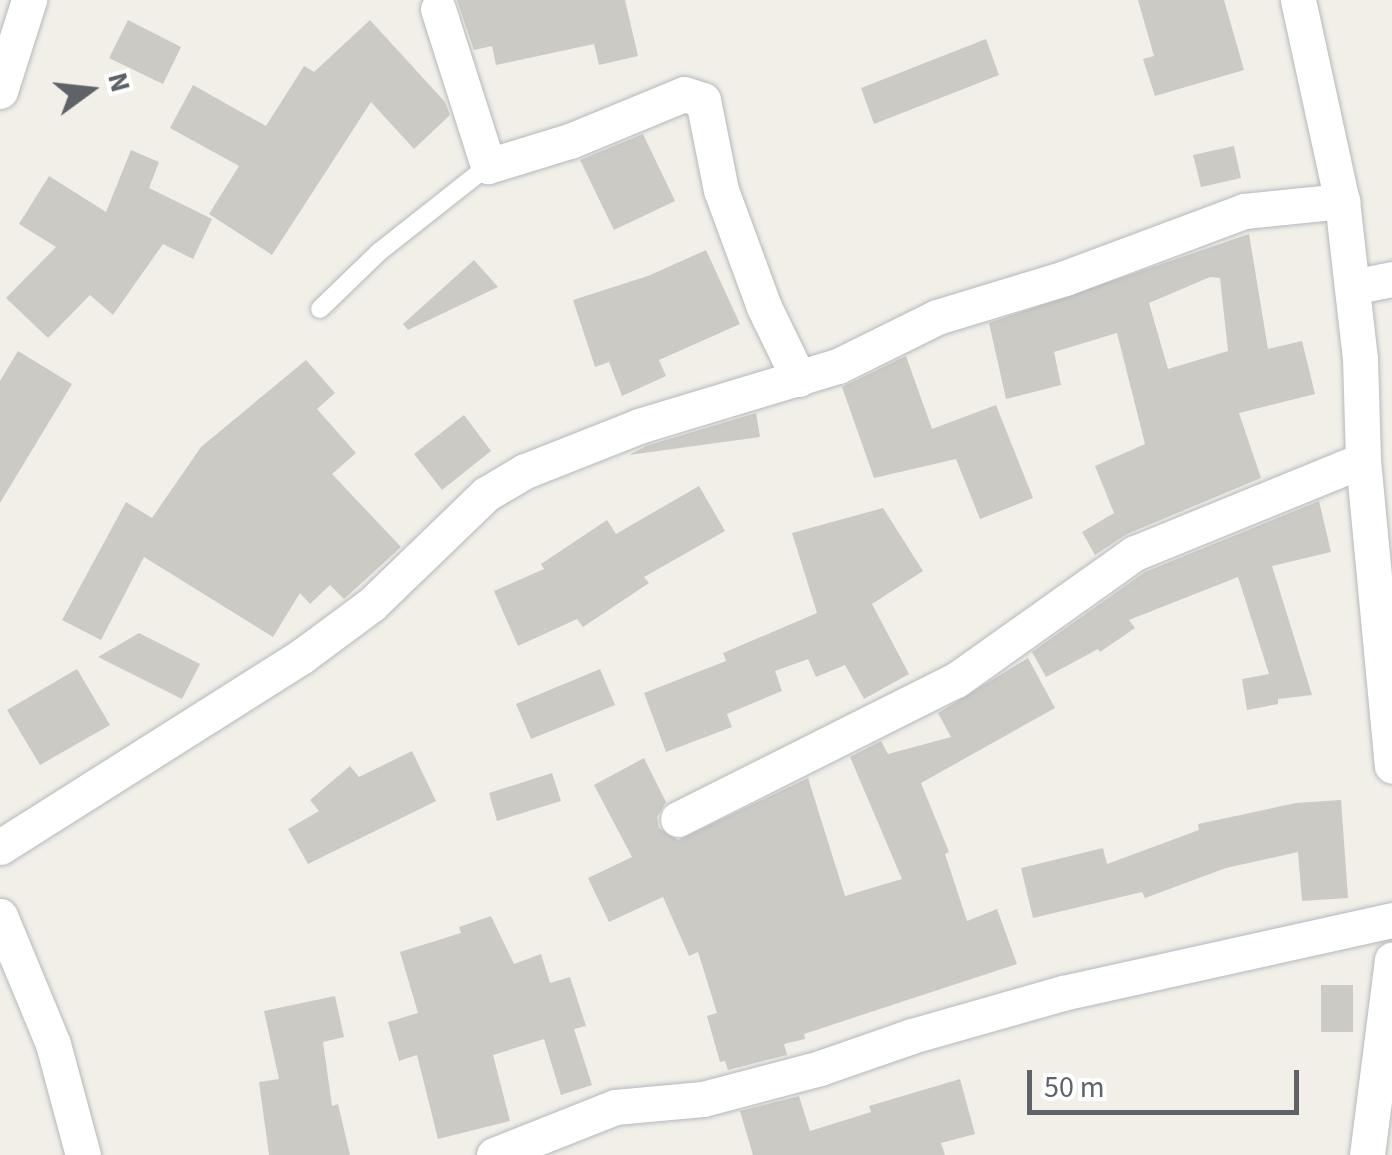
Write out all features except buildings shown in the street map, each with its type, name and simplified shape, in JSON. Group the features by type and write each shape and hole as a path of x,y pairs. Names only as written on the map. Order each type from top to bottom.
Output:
{"street":[{"path":"0,91 29,0"},
{"path":"1298,0 1342,201 1360,358 1363,460 1392,766"},
{"path":"438,9 488,166 570,141 684,94 703,100 721,190 764,306 799,378"},
{"path":"0,848 302,656 370,605 486,494 525,471 639,426 799,378 868,353 937,316 1065,278 1244,211 1342,201"},
{"path":"1352,287 1392,279"},
{"path":"678,819 956,680 1135,553 1363,460"},
{"path":"0,916 54,1044 83,1155"},
{"path":"494,1155 615,1107 703,1099 820,1068 1063,993 1392,920"},
{"path":"1367,1155 1388,1045 1392,960"}],"lane":[{"path":"320,308 379,252 488,166"}]}
